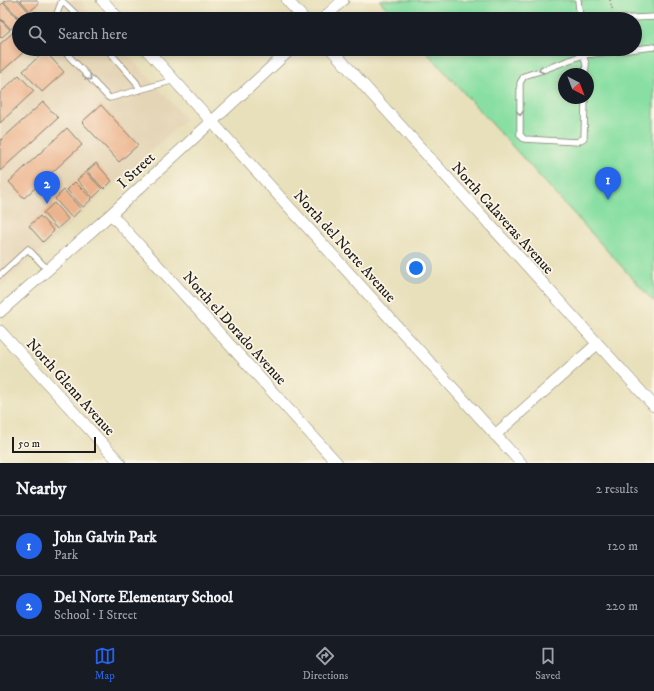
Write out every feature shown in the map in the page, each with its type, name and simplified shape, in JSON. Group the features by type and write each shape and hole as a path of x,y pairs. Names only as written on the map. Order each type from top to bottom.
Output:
{"street":[{"path":"102,0 113,12"},
{"path":"287,0 298,12"},
{"path":"331,12 344,0"},
{"name":"North del Norte Avenue","path":"153,56 521,463"},
{"name":"I Street","path":"0,312 111,214 283,56"},
{"name":"North Calaveras Avenue","path":"337,56 654,406"},
{"name":"North el Dorado Avenue","path":"111,214 337,463"},
{"name":"North Glenn Avenue","path":"0,331 120,463"},
{"path":"495,435 597,344"}],"lane":[{"path":"58,12 62,0 74,12"},
{"path":"578,0 579,12"},
{"path":"642,18 654,17"},
{"path":"642,48 654,47"},
{"path":"69,56 108,97 175,80"},
{"path":"113,56 136,82 140,90"},
{"path":"574,56 524,76 520,83 520,135 524,139 577,142 584,138 585,104"},
{"path":"584,56 586,68"},
{"path":"0,274 28,249 48,270"}],"path":[{"path":"610,0 613,12"}],"shaded area":[{"path":"0,0 79,0 90,12 12,12 12,56 129,56 186,119 0,288"}],"green space":[{"path":"379,0 654,0 654,302 430,56 642,56 642,12 390,12"}],"building":[{"path":"7,0 18,0 29,12 13,12 4,2"},
{"path":"20,0 36,0 39,4 30,11"},
{"path":"3,3 12,13 11,29 0,18 0,6"},
{"path":"0,19 10,30 1,38 0,37"},
{"path":"12,33 12,56 19,56 0,73 0,44"},
{"path":"40,56 50,56 64,72 42,92 23,71"},
{"path":"19,75 34,91 0,123 0,93"},
{"path":"43,102 58,118 0,171 0,141"},
{"path":"101,105 138,145 119,162 82,122"},
{"path":"67,128 82,145 24,198 9,182"},
{"path":"96,163 112,181 104,189 87,171"},
{"path":"86,172 102,189 93,198 77,180"},
{"path":"75,182 92,199 83,207 67,190"},
{"path":"64,190 81,209 72,218 55,199"},
{"path":"54,203 68,219 57,229 43,213"},
{"path":"40,216 54,231 43,242 29,226"}],"place":[{"name":"John Galvin Park","path":"608,200"},
{"name":"Del Norte Elementary School","path":"47,204"}]}
